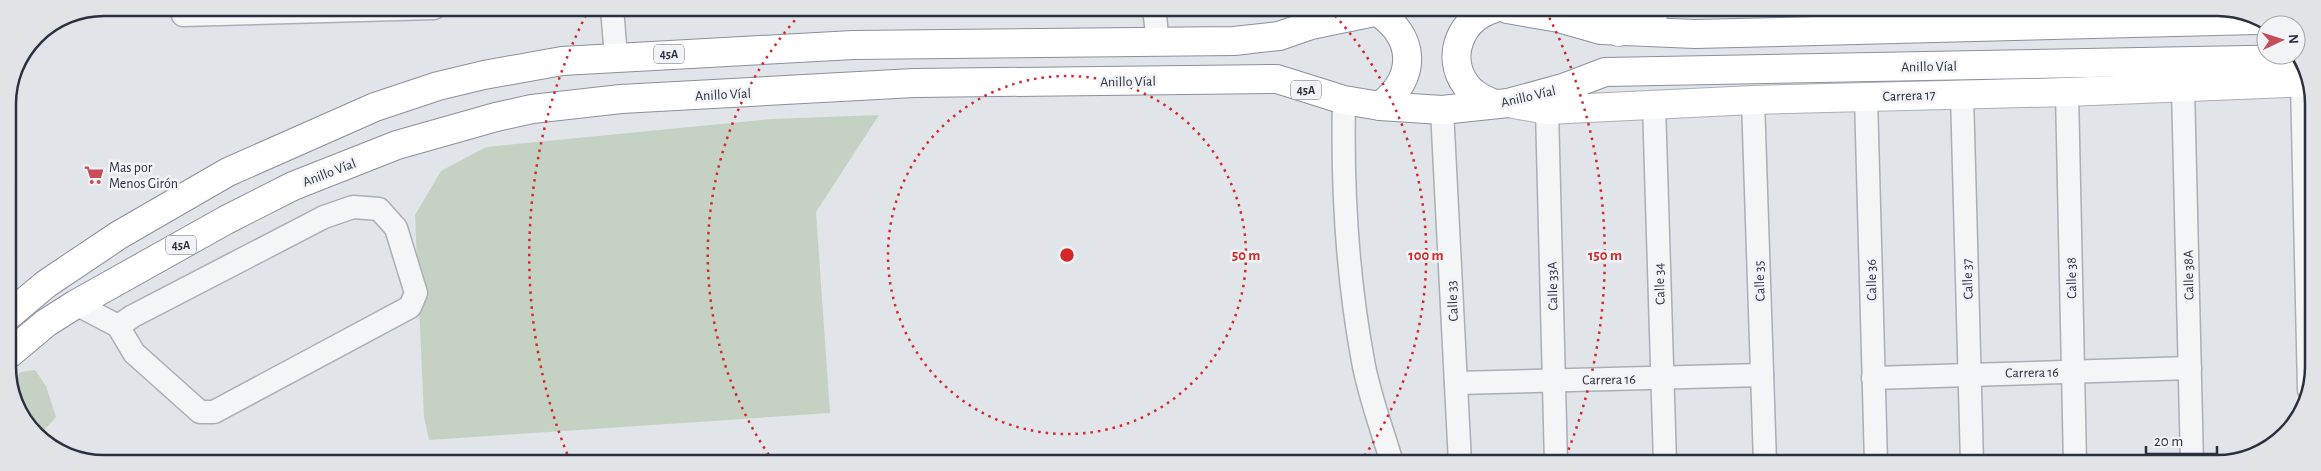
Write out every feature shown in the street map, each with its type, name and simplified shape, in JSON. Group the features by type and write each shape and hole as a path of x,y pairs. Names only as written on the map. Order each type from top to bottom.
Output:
{"main road":[{"name":"45A","path":"16,309 46,284 119,236 228,172 375,107 438,86 522,67 562,61 616,57 903,43 1234,41 1279,36 1311,25 1351,16"},
{"path":"1380,106 1394,96 1403,82 1407,66 1406,48 1401,33 1387,16"},
{"path":"1477,16 1469,23 1459,37 1456,54 1458,71 1466,86 1479,98 1502,103"},
{"path":"1547,16 1695,34 2243,20"},
{"path":"1607,24 1633,16"},
{"name":"Anillo Víal","path":"16,348 46,323 76,304 226,220 293,186 397,145 487,119 532,109 621,100 934,83 1277,79 1308,91 1344,100 1380,106 1442,110 1502,103 1563,88 1605,72 2300,75"},
{"name":"Carrera 17","path":"1502,103 1548,110 1754,100 2067,92 2183,87 2300,75"}],"street":[{"path":"613,16 616,57"},
{"path":"1155,16 1158,42"},
{"name":"Calle 38A","path":"2183,87 2192,455"},
{"path":"2303,89 2305,180"},
{"name":"Calle 38","path":"2067,92 2075,455"},
{"name":"Calle 37","path":"1962,94 1972,455"},
{"name":"Calle 36","path":"1866,97 1876,455"},
{"path":"1344,100 1343,165 1349,263 1363,362 1390,455"},
{"name":"Calle 35","path":"1754,100 1765,455"},
{"name":"Calle 34","path":"1654,104 1665,455"},
{"name":"Calle 33","path":"1442,110 1460,455"},
{"name":"Calle 33A","path":"1548,110 1556,455"},
{"path":"76,304 118,326 134,353 200,412 214,412 410,307 416,293 396,228 379,208 353,207 324,217 133,316 118,326"},
{"name":"Carrera 16","path":"1873,378 1969,373 2190,368"},
{"name":"Carrera 16","path":"1456,383 1762,375"}],"green space":[{"path":"879,115 816,212 830,413 429,440 424,417 415,215 441,171 486,147 772,119"},
{"path":"35,370 46,386 56,417 44,431 25,406 16,376 21,372"}],"place":[{"name":"Mas por Menos Girón","path":"94,175"}]}
